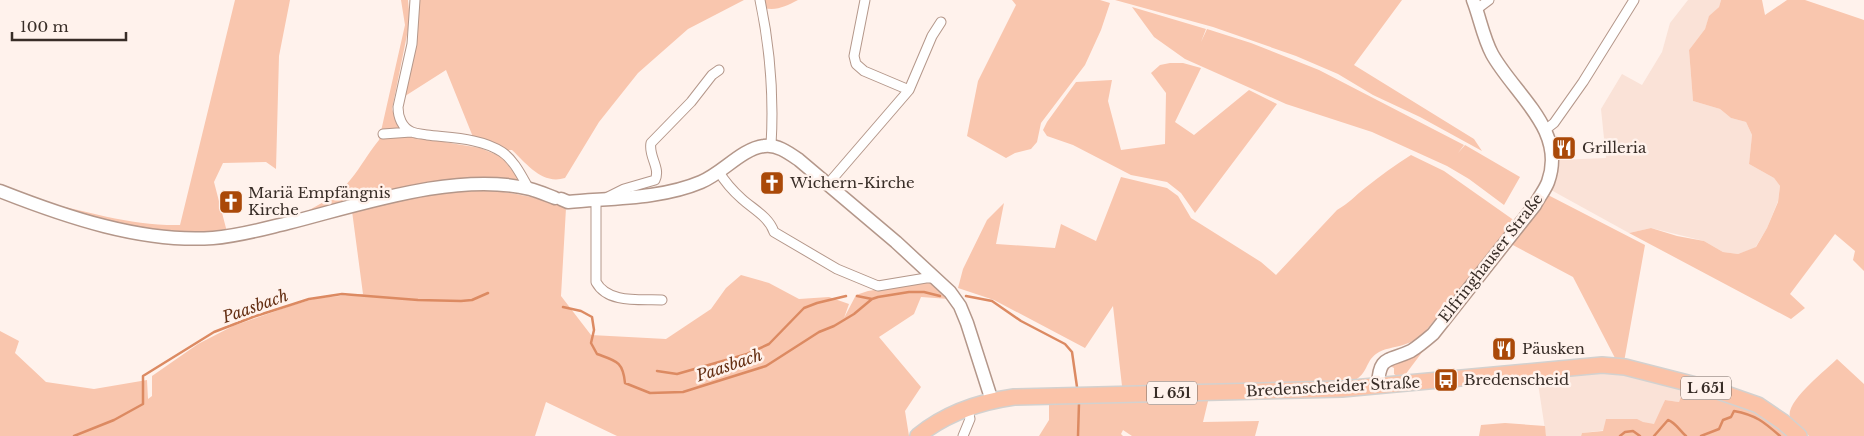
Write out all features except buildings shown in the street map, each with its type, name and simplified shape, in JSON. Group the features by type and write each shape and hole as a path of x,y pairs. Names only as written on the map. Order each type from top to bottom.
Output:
{"main road":[{"name":"Bredenscheider Straße","path":"918,436 938,422 968,408 992,401 1032,396 1342,389 1593,365 1614,365 1715,390 1758,406 1783,422 1799,436"}],"street":[{"path":"411,132 406,128 398,114 412,44 415,0"},
{"path":"760,0 767,37 771,84 771,146"},
{"path":"865,0 854,56 856,64 864,71 909,90"},
{"path":"1475,4 1489,0"},
{"path":"1545,130 1554,123 1583,82 1634,0"},
{"name":"Elfringhauser Straße","path":"1378,386 1381,366 1393,357 1417,348 1433,334 1535,205 1550,173 1550,148 1545,130 1531,107 1493,56 1487,44 1475,4"},
{"path":"828,184 909,90 940,22"},
{"path":"601,199 655,180 657,169 650,150 651,143 691,102 712,75 719,70"},
{"path":"383,134 411,132 482,143 493,147 512,162 529,189"},
{"path":"0,191 66,216 110,227 164,237 197,238 242,234 369,201 422,190 476,184 493,184 529,189 568,202 670,192 702,182 751,150 771,146 784,150 799,160 896,242 950,292 963,313 992,401"},
{"path":"719,172 725,182 741,198 771,223 774,232 837,269 878,286 935,278"},
{"path":"601,199 596,282 600,290 608,296 662,300"},
{"path":"963,436 970,419 968,408"}],"shaded area":[{"path":"235,0 290,0 279,56 276,169 266,162 223,163 214,182 227,232 163,234 101,220 39,201 126,220 162,225 180,225"},
{"path":"401,0 408,0 410,20 392,109 397,123 409,136 480,148 502,157 518,178 516,181 295,217 339,191 355,174 379,140 405,25"},
{"path":"416,0 744,0 688,29 638,73 599,122 565,178 549,179 529,167 512,150 507,150 473,137 446,70 402,98 418,21"},
{"path":"762,0 798,0 773,9 764,8"},
{"path":"1012,0 1100,0 1110,3 1101,30 1085,65 1041,123 1037,142 1031,149 1015,153 1006,158 967,136 978,81 1016,5"},
{"path":"1115,0 1402,0 1354,65 1474,139 1482,151 1420,117 1373,95 1338,74 1296,56 1213,27"},
{"path":"1688,0 1721,0 1719,7 1709,17 1705,29 1689,50 1693,101 1720,109 1731,118 1746,122 1752,135 1749,164 1774,178 1780,186 1778,201 1767,228 1755,248 1738,254 1723,252 1704,241 1651,228 1629,233 1551,190 1557,160 1606,158 1601,109 1622,74 1642,85 1662,52 1670,23"},
{"path":"1721,0 1762,0 1765,15 1787,0 1805,0 1864,20 1864,271 1853,260 1855,251 1835,234 1790,294 1805,308 1791,319 1629,233 1651,228 1677,236 1704,241 1723,252 1738,254 1756,247 1767,228 1778,202 1780,186 1774,178 1749,164 1752,135 1746,122 1731,118 1720,109 1693,101 1689,50 1705,29 1709,16 1719,7"},
{"path":"1132,7 1206,29 1201,42 1207,29 1251,43 1319,70 1464,145 1458,153 1465,145 1520,177 1504,205 1469,179 1447,166 1372,132 1286,104 1185,59 1154,37"},
{"path":"1183,63 1201,68 1175,122 1194,135 1249,90 1277,104 1195,213 1181,193 1167,182 1131,175 1073,145 1047,136 1043,130 1076,82 1112,80 1108,101 1121,150 1165,144 1166,93 1151,73 1160,65"},
{"path":"1411,155 1444,171 1515,221 1424,333 1409,343 1386,349 1376,354 1372,357 1361,375 1353,381 1122,386 1113,306 1085,348 994,300 958,288 963,269 987,220 1004,203 996,244 1055,248 1061,224 1096,241 1121,177 1167,188 1178,196 1191,218 1261,262 1276,275 1337,210"},
{"path":"473,189 520,195 566,208 561,296 591,335 666,339 711,309 726,288 741,275 769,283 799,299 829,297 849,304 844,318 856,295 868,291 933,281 949,299 921,297 914,314 879,337 921,387 905,411 909,436 617,436 546,402 535,436 0,436 0,331 19,341 15,353 46,382 94,389 147,380 148,399 152,396 152,376 198,344 233,326 317,298 363,294 352,211 416,197"},
{"path":"1548,195 1645,245 1624,362 1615,358 1573,277 1511,244 1528,224"},
{"path":"1426,347 1405,375 1397,376 1394,374 1393,365"},
{"path":"1837,359 1864,384 1864,436 1809,436 1793,422 1790,417 1790,411 1800,395"},
{"path":"1614,373 1638,376 1684,388 1679,402 1665,400 1655,424 1582,433 1581,436 1546,436 1537,377"},
{"path":"1684,388 1730,401 1768,417 1793,436 1581,436 1582,433 1603,431 1606,419 1637,419 1654,424 1665,400 1679,402"},
{"path":"1209,397 1203,422 1259,421 1255,436 1132,436 1123,430 1121,434 1123,436 1039,436 1049,420 1049,402"},
{"path":"1505,423 1545,426 1546,436 1479,436 1481,425"}],"waterway":[{"name":"Paasbach","path":"563,307 581,311 592,317 594,330 591,343 597,354 609,358 620,366 625,383 650,393 683,392 766,366 819,332 834,326 854,314 872,299 909,292 924,292 940,296"},
{"name":"Paasbach","path":"74,436 114,420 143,404 143,376 214,332 253,317 309,299 342,294 418,300 461,301 472,300 488,293"},
{"path":"657,371 677,374 747,354 769,344 804,308 846,296"},
{"path":"857,296 872,299"},
{"name":"Paasbach","path":"966,296 992,301 1021,321 1065,344 1072,352 1077,387"},
{"name":"Paasbach","path":"1078,436 1079,403"},
{"path":"1701,436 1719,429 1723,420 1731,417 1734,411 1759,420 1780,436"},
{"path":"1654,436 1668,420 1686,436"},
{"path":"1620,436 1625,432 1633,431 1640,436"}],"place":[{"name":"Grilleria","path":"1564,148"},
{"name":"Wichern-Kirche","path":"772,183"},
{"name":"Mariä Empfängnis Kirche","path":"231,202"},
{"name":"Päusken","path":"1504,349"},
{"name":"Bredenscheid","path":"1446,380"}]}
